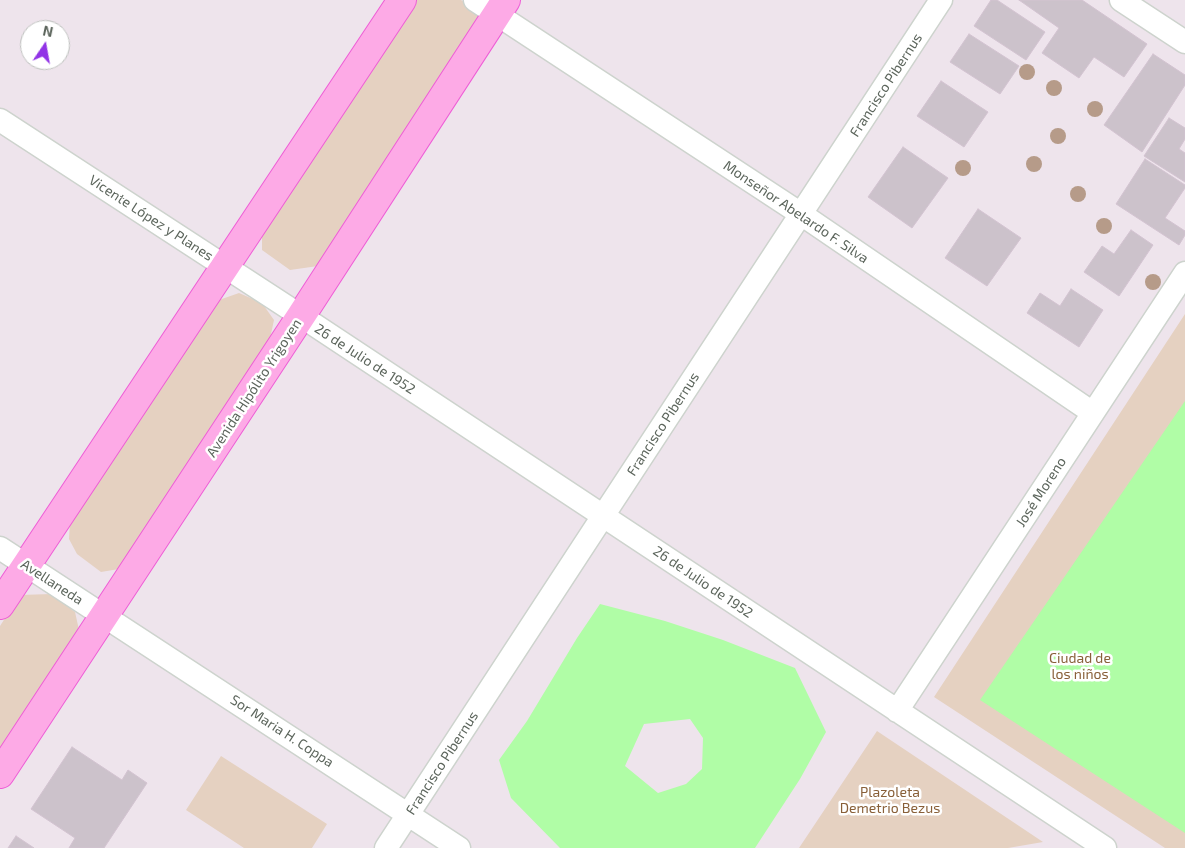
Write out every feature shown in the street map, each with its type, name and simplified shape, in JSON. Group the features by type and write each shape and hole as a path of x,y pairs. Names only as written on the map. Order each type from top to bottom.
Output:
{"main road":[{"path":"0,605 402,0"},
{"name":"Avenida Hipólito Yrigoyen","path":"0,774 301,316 492,5"}],"street":[{"name":"Francisco Pibernus","path":"386,848 942,0"},
{"path":"1121,0 1185,42"},
{"name":"Monseñor Abelardo F. Silva","path":"492,5 1093,413"},
{"name":"Vicente López y Planes","path":"0,120 301,316"},
{"name":"José Moreno","path":"897,710 1185,273"},
{"name":"26 de Julio de 1952","path":"301,316 1105,848"},
{"name":"Avellaneda","path":"0,548 104,615"},
{"name":"Sor Maria H. Coppa","path":"104,615 459,848"}],"green space":[{"path":"416,0 461,0 483,14 318,266 290,270 262,250 262,229"},
{"path":"239,293 262,303 274,320 268,348 125,568 101,572 77,554 69,539 70,522 219,300"},
{"name":"Ciudad de los niños","path":"1185,314 1185,848 1165,848 934,697"},
{"path":"51,594 75,612 79,630 0,752 0,626 20,595"},
{"name":"Plazoleta Demetrio Bezus","path":"877,731 1043,842 1008,848 799,848"},
{"path":"221,756 327,824 312,848 244,848 186,810"}],"shaded area":[{"name":"Ciudad de los niños","path":"1185,401 1185,833 980,700"},
{"path":"600,604 665,621 723,640 795,668 826,732 800,779 755,848 560,848 511,798 499,760 527,721 577,638","holes":["690,719 703,738 702,769 686,784 658,793 625,766 644,724"]}],"building":[{"path":"991,0 997,0 1045,32 1026,60 974,26"},
{"path":"1019,0 1082,0 1147,44 1124,77 1094,57 1079,78 1042,53 1059,28"},
{"path":"969,34 1019,66 1000,94 950,62"},
{"path":"1153,54 1185,75 1185,85 1142,152 1104,125"},
{"path":"941,81 988,112 964,147 917,116"},
{"path":"1169,118 1185,128 1185,139 1179,149 1185,153 1185,182 1144,156"},
{"path":"903,147 948,178 912,228 868,197"},
{"path":"1145,159 1185,185 1185,188 1165,218 1185,231 1185,235 1179,245 1116,204"},
{"path":"978,209 1021,238 987,286 945,258"},
{"path":"1131,230 1153,245 1119,296 1084,272 1102,246 1114,254"},
{"path":"1071,289 1103,310 1079,347 1027,313 1040,293 1060,306"},
{"path":"72,747 122,780 128,770 147,783 104,848 69,848 75,838 31,809"},
{"path":"16,836 34,848 8,848"}]}
